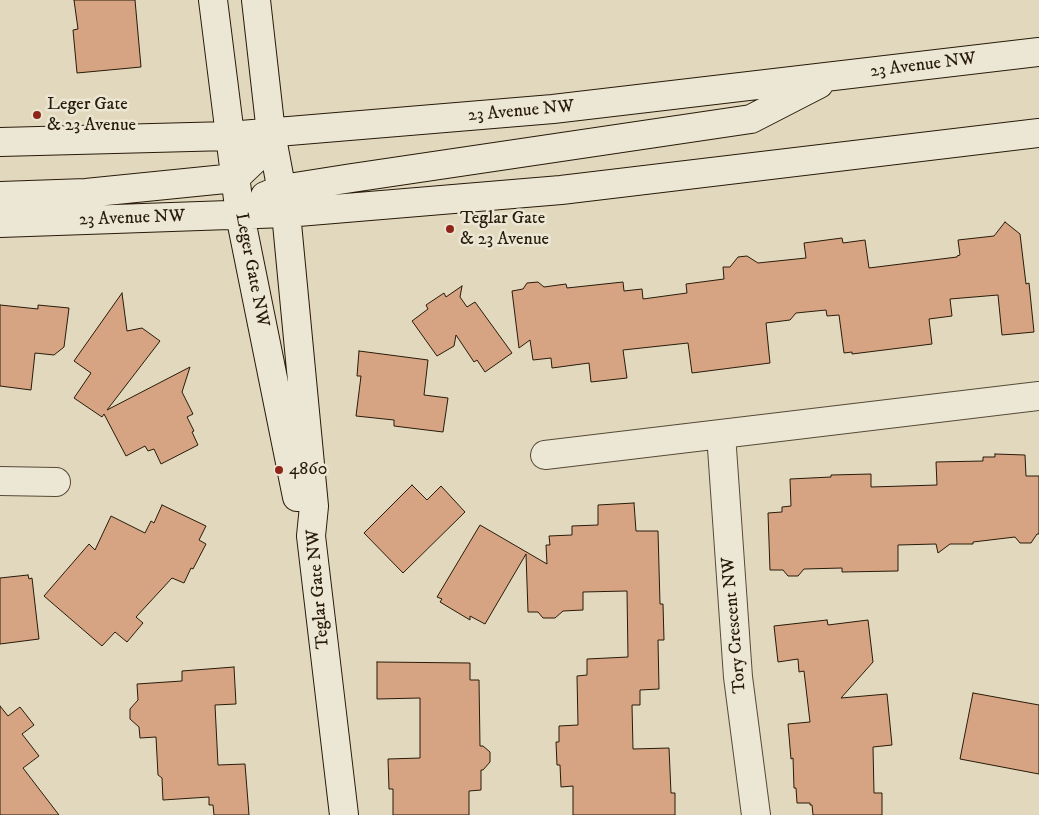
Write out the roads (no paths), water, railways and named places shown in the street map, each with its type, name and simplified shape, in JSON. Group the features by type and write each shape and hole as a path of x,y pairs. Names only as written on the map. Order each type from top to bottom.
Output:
{"street":[{"name":"Leger Gate NW","path":"213,0 240,215 299,507 311,536"},
{"path":"256,0 271,134 284,201 362,176 751,119 834,77"},
{"name":"23 Avenue NW","path":"0,142 271,134 553,109 1039,52"},
{"name":"23 Avenue NW","path":"0,223 240,215 284,201 561,190 1039,133"},
{"path":"0,196 86,193 235,178 256,159 271,134"},
{"name":"Teglar Gate NW","path":"284,201 314,506 311,536 344,815"},
{"path":"545,455 1039,396"},
{"name":"Tory Crescent NW","path":"721,434 738,677 756,815"},
{"path":"0,481 56,482"}],"place":[{"name":"Leger Gate & 23 Avenue","path":"37,115"},
{"name":"Teglar Gate & 23 Avenue","path":"450,229"},
{"name":"4860","path":"279,470"}]}
